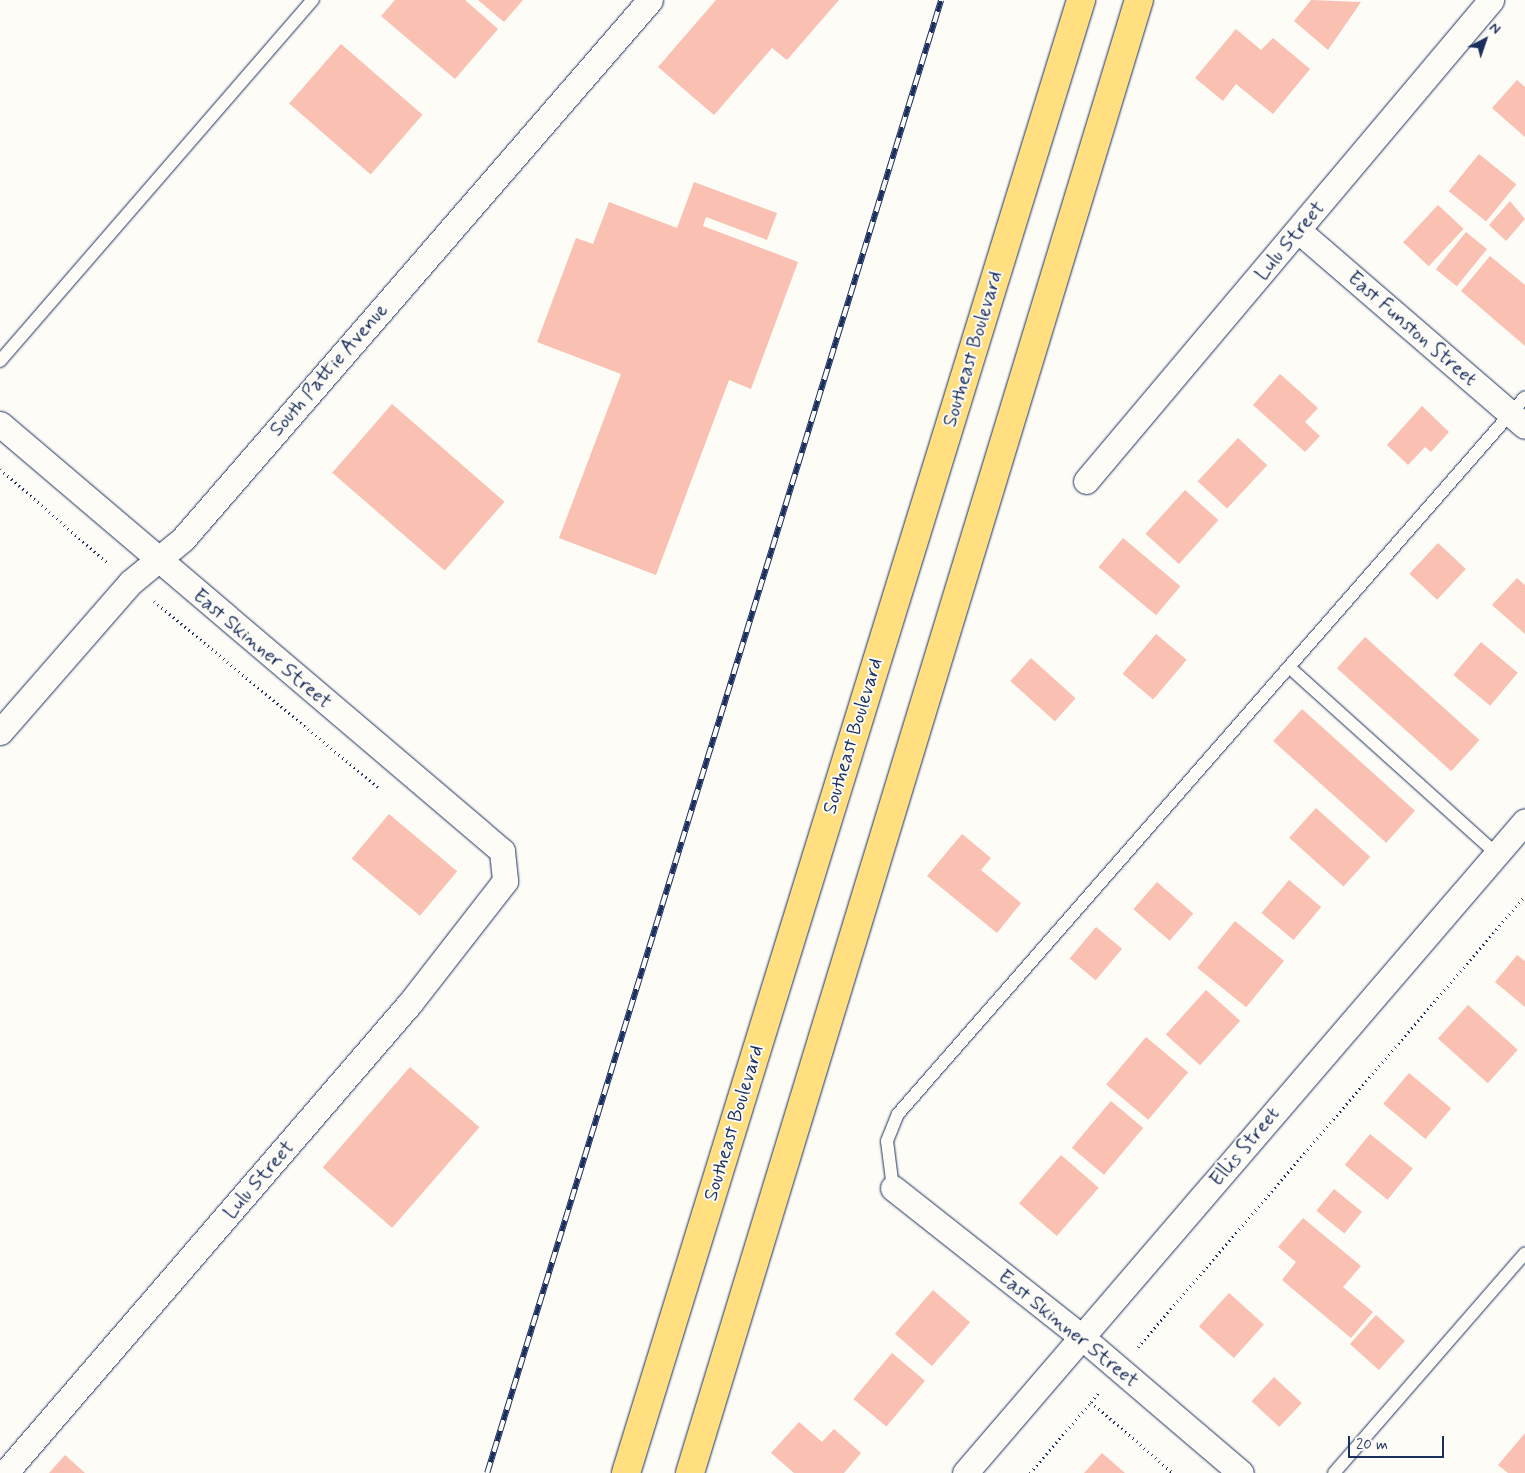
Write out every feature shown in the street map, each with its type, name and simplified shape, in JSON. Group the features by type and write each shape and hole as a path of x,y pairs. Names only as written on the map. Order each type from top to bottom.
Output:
{"main road":[{"name":"Southeast Boulevard","path":"626,1473 1081,0"},
{"path":"690,1473 1140,0"}],"street":[{"name":"South Pattie Avenue","path":"0,732 131,582 182,539 650,0"},
{"name":"Lulu Street","path":"1086,481 1299,231 1492,0"},
{"name":"East Funston Street","path":"1299,231 1520,412"},
{"name":"East Skinner Street","path":"0,424 156,561 502,851 505,881"},
{"name":"Ellis Street","path":"965,1473 1084,1340 1525,822"},
{"name":"Lulu Street","path":"6,1473 410,1003 505,881"},
{"name":"East Skinner Street","path":"893,1188 1084,1340 1241,1473"}],"lane":[{"path":"0,361 313,0"},
{"path":"893,1188 886,1141 898,1114 1289,667 1520,412"},
{"path":"1289,667 1497,854"},
{"path":"1334,1473 1525,1253"}],"path":[{"path":"0,469 131,582 382,791"},
{"path":"1030,1473 1525,896"},
{"path":"1091,1402 1174,1473"}],"building":[{"path":"395,0 465,0 498,29 455,79 381,16"},
{"path":"478,0 523,0 504,22"},
{"path":"716,0 839,0 787,60 772,48 714,115 658,67"},
{"path":"1311,0 1361,2 1328,50 1294,21"},
{"path":"1236,29 1261,50 1273,38 1310,69 1273,114 1236,84 1223,101 1195,78"},
{"path":"341,44 423,115 371,174 289,104"},
{"path":"1517,80 1525,87 1525,137 1492,108"},
{"path":"1479,154 1516,184 1486,222 1449,191"},
{"path":"694,182 777,213 767,240 706,217 703,226 798,262 751,389 729,380 656,575 559,538 621,374 537,342 576,238 593,244 609,202 677,228"},
{"path":"1510,201 1525,219 1506,241 1489,225"},
{"path":"1438,205 1464,229 1429,266 1403,242"},
{"path":"1466,232 1487,249 1457,286 1436,269"},
{"path":"1490,256 1525,285 1525,346 1461,291"},
{"path":"1280,374 1318,408 1305,422 1320,436 1305,452 1253,405"},
{"path":"392,404 504,502 445,570 332,473"},
{"path":"1422,406 1449,432 1431,452 1425,447 1408,465 1387,445"},
{"path":"1238,438 1267,465 1227,508 1198,481"},
{"path":"1185,490 1218,520 1179,564 1146,534"},
{"path":"1123,538 1180,586 1156,615 1099,567"},
{"path":"1438,543 1466,569 1437,600 1409,574"},
{"path":"1517,578 1525,585 1525,634 1492,605"},
{"path":"1156,634 1187,660 1153,700 1123,674"},
{"path":"1365,637 1479,740 1451,771 1337,668"},
{"path":"1481,642 1518,673 1490,706 1453,675"},
{"path":"1031,658 1076,698 1055,721 1010,681"},
{"path":"1302,709 1415,811 1386,843 1273,741"},
{"path":"1316,808 1370,857 1343,887 1289,838"},
{"path":"389,814 457,871 420,916 352,858"},
{"path":"962,834 991,858 981,870 1021,903 997,933 927,876"},
{"path":"1289,880 1321,907 1294,940 1261,913"},
{"path":"1157,882 1193,913 1170,941 1133,909"},
{"path":"1235,921 1284,961 1246,1007 1197,968"},
{"path":"1096,927 1122,949 1096,980 1070,958"},
{"path":"1517,955 1525,961 1525,1007 1495,982"},
{"path":"1206,990 1240,1021 1200,1065 1166,1035"},
{"path":"1468,1005 1518,1050 1488,1083 1438,1038"},
{"path":"1146,1037 1188,1072 1148,1120 1106,1084"},
{"path":"410,1067 479,1127 392,1228 323,1167"},
{"path":"1409,1073 1451,1108 1425,1139 1383,1104"},
{"path":"1111,1101 1143,1128 1104,1175 1072,1148"},
{"path":"1370,1134 1413,1169 1388,1200 1345,1165"},
{"path":"1061,1155 1099,1188 1057,1236 1019,1203"},
{"path":"1334,1189 1362,1212 1344,1233 1316,1211"},
{"path":"1303,1218 1361,1266 1343,1287 1373,1312 1351,1338 1282,1280 1296,1262 1278,1247"},
{"path":"933,1290 970,1322 932,1366 895,1334"},
{"path":"1229,1293 1264,1324 1234,1358 1199,1326"},
{"path":"1376,1315 1405,1341 1379,1370 1350,1344"},
{"path":"892,1353 925,1381 886,1427 853,1399"},
{"path":"1274,1377 1302,1403 1279,1427 1251,1401"},
{"path":"799,1422 822,1442 834,1429 861,1453 844,1473 794,1473 771,1453"},
{"path":"1525,1433 1525,1473 1508,1473 1498,1465"},
{"path":"1102,1453 1125,1473 1084,1473"},
{"path":"65,1455 85,1473 49,1473"}],"railway":[{"path":"487,1473 941,0"}]}
